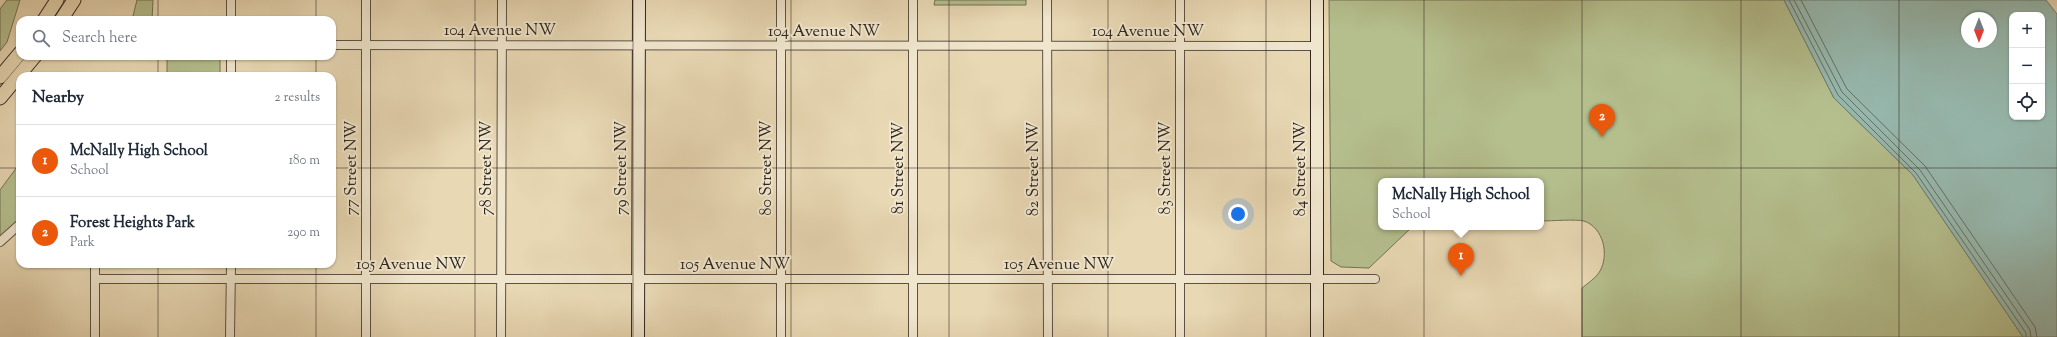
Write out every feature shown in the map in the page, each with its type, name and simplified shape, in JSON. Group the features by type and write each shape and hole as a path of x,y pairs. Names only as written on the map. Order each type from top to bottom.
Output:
{"main road":[{"path":"47,16 57,0"},
{"path":"64,16 74,0"},
{"path":"0,76 16,58"},
{"path":"22,72 32,60"},
{"path":"0,98 16,79"}],"street":[{"path":"231,0 231,16"},
{"name":"77 Street NW","path":"366,0 366,337"},
{"name":"78 Street NW","path":"501,337 502,0"},
{"name":"79 Street NW","path":"638,337 639,0"},
{"name":"80 Street NW","path":"781,0 781,337"},
{"name":"81 Street NW","path":"913,0 913,337"},
{"name":"82 Street NW","path":"1047,0 1048,337"},
{"name":"83 Street NW","path":"1180,0 1180,337"},
{"name":"84 Street NW","path":"1317,0 1317,337"},
{"name":"104 Avenue NW","path":"336,45 1317,46"},
{"path":"231,60 231,72"},
{"path":"0,242 16,228"},
{"path":"95,268 95,337"},
{"path":"230,337 231,268"},
{"name":"105 Avenue NW","path":"95,279 1375,279"}],"green space":[{"path":"7,0 20,0 7,42 0,51 0,9"},
{"path":"137,0 153,0 152,16 133,16"},
{"path":"935,0 1026,0 1026,5 934,5"},
{"path":"1329,0 1784,0 1834,98 1913,175 2023,337 1582,337 1582,288 1598,274 1603,265 1603,243 1596,230 1584,221 1544,221 1544,178 1378,178 1378,230 1409,230 1369,268 1341,267 1331,261"},
{"path":"167,60 220,60 220,72 167,72"},
{"path":"16,168 16,228 0,242 0,190"}],"water":[{"path":"1784,0 2046,0 2057,14 2057,337 2023,337 1913,175 1834,98"}],"place":[{"name":"Forest Heights Park","path":"1602,137"},
{"name":"McNally High School","path":"1461,276"}]}
